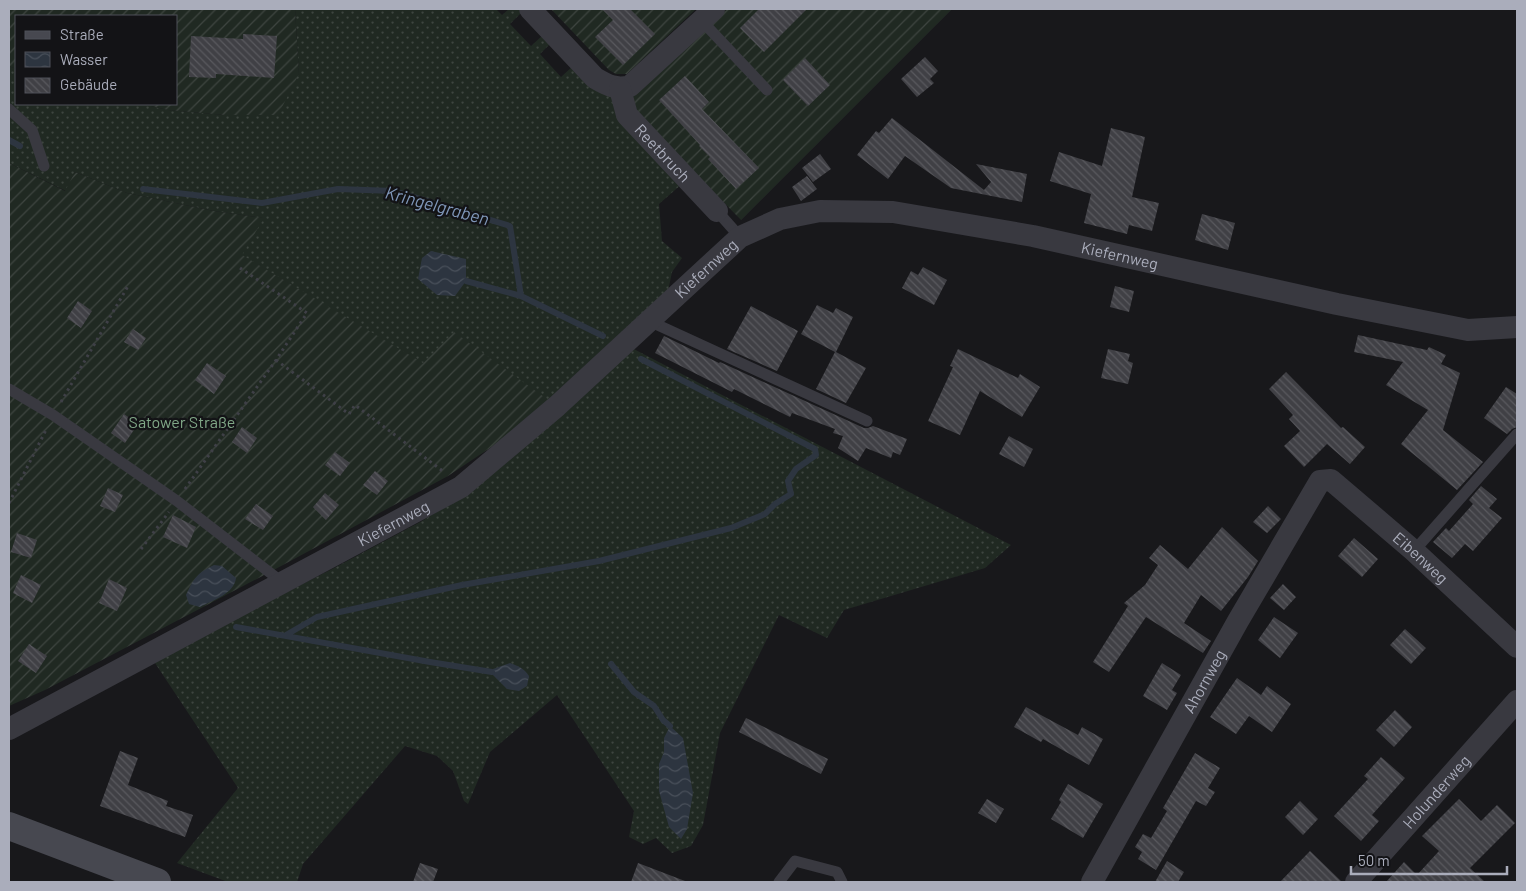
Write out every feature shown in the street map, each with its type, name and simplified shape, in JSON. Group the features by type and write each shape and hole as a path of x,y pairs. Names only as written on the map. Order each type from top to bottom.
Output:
{"main road":[{"path":"9,826 157,882"}],"street":[{"path":"530,9 595,78 606,85 620,89 630,86 707,15"},
{"name":"Reetbruch","path":"620,89 627,115 717,211"},
{"name":"Kiefernweg","path":"9,729 461,487 557,406 740,237 780,219 820,212 893,212 1033,236 1336,304 1468,330 1517,328"},
{"name":"Eibenweg","path":"1320,481 1331,480 1414,551 1517,647"},
{"name":"Ahornweg","path":"1092,882 1238,621 1320,481"},
{"name":"Holunderweg","path":"1356,882 1517,701"}],"lane":[{"path":"707,15 767,90"},
{"path":"9,109 32,130 44,166"},
{"path":"717,211 740,237"},
{"path":"649,321 867,421"},
{"path":"9,389 53,415 177,501 282,582"},
{"path":"1414,551 1517,434"},
{"path":"779,882 795,861 837,872 842,882"}],"path":[{"path":"141,549 177,501 307,313 240,268"},
{"path":"9,503 53,415 128,286"},
{"path":"276,360 349,414 355,405 461,487"}],"green space":[{"path":"9,9 295,9 299,74 278,115 225,115 168,110 146,105 178,105 178,15 15,15 15,69 9,66"},
{"path":"295,9 496,9 502,15 509,9 518,9 522,12 510,24 531,46 543,35 551,43 540,54 561,77 573,66 615,100 683,183 659,204 662,241 682,258 672,272 667,296 551,402 423,364 241,255 263,218 214,211 127,193 75,172 66,191 9,163 9,66 15,69 15,105 146,105 168,110 225,115 299,74"},
{"path":"551,9 696,9 627,74 616,74 609,70"},
{"path":"727,9 952,9 741,220 636,113 633,96"},
{"name":"Satower Straße","path":"9,163 65,191 75,172 127,193 214,211 264,218 242,255 423,363 454,332 551,402 496,444 448,476 45,690 9,706"},
{"path":"628,346 1011,545 985,568 844,610 827,638 779,615 720,733 703,825 691,846 672,853 656,838 643,844 629,837 634,811 557,695 490,752 468,804 464,801 453,771 437,756 405,746 303,864 297,882 228,882 177,863 238,788 153,660 334,568 422,521 477,487"}],"water":[{"path":"431,251 466,259 466,281 455,296 437,295 418,279 422,258"},
{"path":"214,565 222,566 236,578 234,584 222,596 200,607 189,604 186,595 194,580"},
{"path":"510,663 523,669 529,676 527,686 519,691 507,689 492,674 493,669"},
{"path":"670,726 683,738 693,793 687,829 681,839 669,827 659,791 659,764 664,752 664,738"}],"building":[{"path":"602,9 630,9 655,34 623,65 595,37 613,20"},
{"path":"759,9 807,9 764,52 740,28"},
{"path":"243,34 277,36 274,78 216,74 216,78 189,77 191,36 243,39"},
{"path":"925,57 938,71 930,79 934,83 917,97 901,79"},
{"path":"805,58 830,85 808,106 783,80"},
{"path":"685,76 709,102 702,109 759,168 736,189 708,159 710,157 700,145 659,100"},
{"path":"892,118 984,190 991,182 976,164 1027,174 1022,202 951,188 905,156 888,179 857,155 876,131 879,133"},
{"path":"1111,128 1145,137 1132,197 1159,203 1152,231 1129,225 1127,234 1084,223 1091,194 1050,181 1059,152 1102,166"},
{"path":"820,154 831,169 813,182 802,168"},
{"path":"807,176 817,189 801,201 792,187"},
{"path":"1202,214 1235,223 1228,250 1195,240"},
{"path":"923,267 947,280 934,305 902,288 911,271 918,275"},
{"path":"1115,286 1134,291 1129,312 1110,307"},
{"path":"78,301 92,311 81,328 67,318"},
{"path":"817,305 833,313 836,308 853,317 836,352 866,368 846,403 816,389 835,352 801,334"},
{"path":"751,306 798,331 777,371 727,349"},
{"path":"133,329 146,338 138,350 124,342"},
{"path":"1358,335 1427,350 1429,347 1446,355 1441,364 1460,373 1443,430 1483,462 1457,490 1401,444 1428,410 1386,385 1403,362 1354,352"},
{"path":"664,336 719,363 864,428 873,426 907,439 900,455 893,452 891,458 866,448 858,461 838,448 843,436 833,433 835,429 792,413 790,417 734,389 732,392 655,353"},
{"path":"958,349 1018,378 1020,374 1040,387 1022,417 980,391 960,435 928,421 953,367 950,366"},
{"path":"1108,349 1130,354 1128,361 1133,363 1128,384 1101,378"},
{"path":"207,363 226,376 214,394 195,380"},
{"path":"1286,372 1341,428 1343,427 1365,447 1350,464 1327,444 1304,467 1284,446 1300,431 1289,419 1293,415 1269,389"},
{"path":"1506,387 1517,394 1517,427 1507,434 1484,418"},
{"path":"124,414 138,424 125,443 111,433"},
{"path":"242,427 257,438 247,453 232,442"},
{"path":"1009,436 1033,449 1024,467 999,454"},
{"path":"335,452 350,463 340,476 325,465"},
{"path":"375,471 388,481 377,495 363,485"},
{"path":"1481,486 1497,499 1489,508 1502,518 1473,551 1465,544 1452,558 1433,542 1446,528 1449,531 1473,504 1469,500"},
{"path":"108,488 123,495 115,512 100,506"},
{"path":"325,493 339,505 326,520 313,507"},
{"path":"256,504 273,516 263,530 245,519"},
{"path":"1268,506 1281,519 1267,533 1253,522"},
{"path":"173,515 196,527 187,548 163,537"},
{"path":"1222,527 1258,561 1221,611 1201,595 1184,623 1211,641 1203,653 1146,617 1109,672 1093,662 1128,606 1124,603 1145,585 1158,565 1149,558 1160,545 1188,569"},
{"path":"17,533 37,540 31,558 11,552"},
{"path":"1354,538 1378,559 1362,577 1338,556"},
{"path":"21,575 41,585 32,603 13,593"},
{"path":"109,579 127,588 117,611 99,603"},
{"path":"1283,584 1296,597 1284,610 1270,598"},
{"path":"1274,617 1298,633 1280,658 1258,640"},
{"path":"1405,629 1426,648 1411,664 1390,645"},
{"path":"29,644 47,656 36,673 18,661"},
{"path":"1162,663 1181,675 1172,690 1177,693 1167,710 1143,696"},
{"path":"1237,678 1261,695 1267,686 1291,704 1272,732 1249,716 1236,734 1210,717"},
{"path":"1026,707 1078,735 1082,727 1103,739 1089,765 1043,739 1041,742 1014,727"},
{"path":"1395,710 1412,727 1394,747 1376,730"},
{"path":"746,718 828,759 821,774 739,732"},
{"path":"120,751 138,758 128,785 168,801 166,806 193,815 185,837 100,806"},
{"path":"1195,753 1220,768 1208,788 1215,792 1206,806 1196,801 1156,870 1138,859 1142,852 1135,847 1143,834 1151,838 1167,811 1163,808"},
{"path":"1381,757 1405,778 1372,815 1379,821 1361,841 1334,816 1368,779 1364,776"},
{"path":"1068,784 1103,804 1083,838 1051,819 1061,802 1059,800"},
{"path":"987,799 1004,809 996,823 978,813"},
{"path":"1459,799 1481,821 1497,805 1515,823 1470,868 1485,882 1386,882 1404,862 1417,875 1439,851 1422,836"},
{"path":"1300,801 1318,819 1303,835 1285,817"},
{"path":"1310,851 1342,882 1280,882"},
{"path":"1167,861 1184,872 1178,882 1155,882"},
{"path":"420,863 438,869 433,882 413,882"},
{"path":"638,863 685,881 631,882"}],"waterway":[{"name":"Kringelgraben","path":"9,140 20,146"},
{"name":"Kringelgraben","path":"143,189 262,203 338,189 394,191 510,226 521,296 603,336"},
{"path":"466,281 521,296"},
{"path":"286,635 317,617 462,585 599,561 731,528 765,514 775,504 791,494 788,481 796,469 816,455 815,449 641,359"},
{"path":"236,627 492,672"},
{"path":"611,664 634,692 654,706 663,720 670,726"}]}
